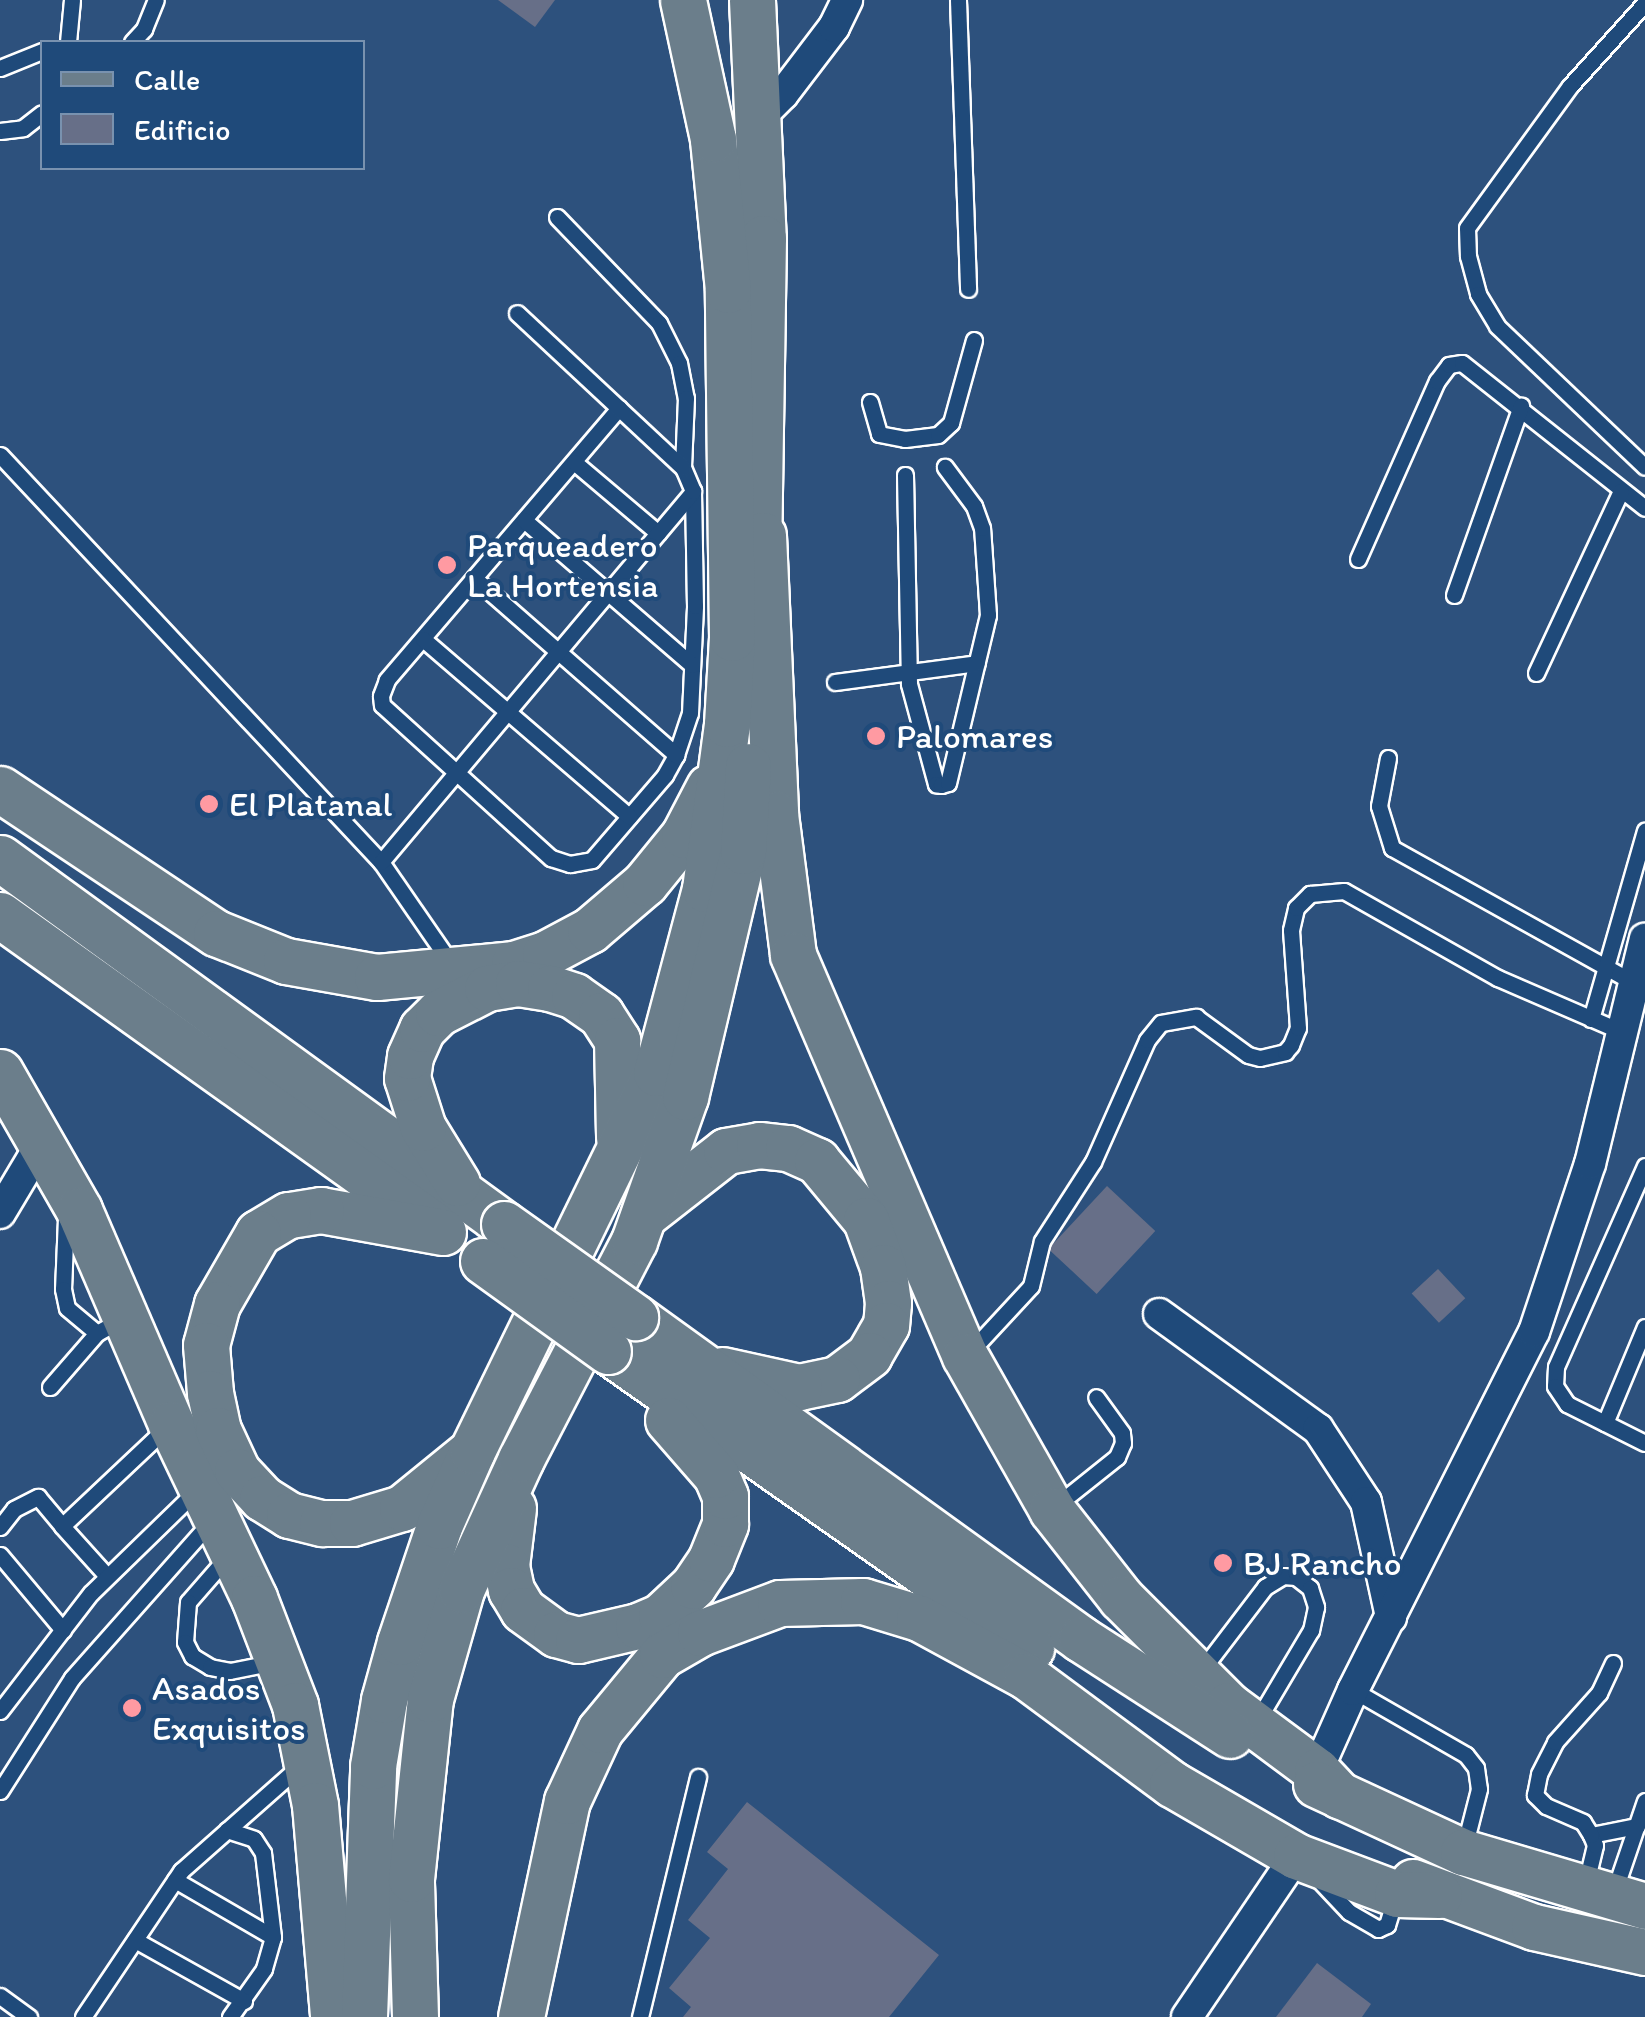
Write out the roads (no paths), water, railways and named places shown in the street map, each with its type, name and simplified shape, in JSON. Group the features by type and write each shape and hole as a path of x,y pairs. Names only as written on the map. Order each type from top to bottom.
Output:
{"main road":[{"path":"364,2017 372,1784 384,1700 439,1526 472,1451 619,1158 656,1073 679,998 704,889 732,638 728,290 713,140 683,0"},
{"path":"415,2017 411,1879 430,1699 461,1590 521,1459 642,1216 685,1097 743,851 762,503 764,238 752,0"},
{"path":"762,503 776,814 793,955 965,1356 1052,1510 1121,1598 1198,1676 1328,1784"},
{"path":"0,790 178,910 249,949 337,974 377,977 457,972 545,954 616,911 684,834 721,757"},
{"path":"0,858 455,1214 1232,1788 1418,1895"},
{"path":"0,915 455,1214"},
{"path":"455,1214 407,1078 410,1056 422,1030 438,1013 487,988 518,982 550,988 574,996 601,1015 617,1040 619,1158"},
{"path":"0,1072 44,1140 68,1187 110,1326 170,1424 279,1661 309,1758 333,2017"},
{"path":"622,1334 702,1365 799,1386 837,1380 869,1355 886,1325 888,1303 883,1268 866,1220 816,1161 788,1148 759,1146 726,1151 642,1216"},
{"path":"455,1214 321,1210 288,1215 258,1233 217,1304 206,1345 218,1430 238,1471 275,1507 322,1523 352,1523 402,1508 472,1451"},
{"path":"521,1459 506,1566 511,1590 534,1618 556,1634 578,1640 604,1635 661,1616 693,1586 711,1559 725,1524 725,1496 707,1459 626,1381 622,1334"},
{"path":"702,1365 1081,1639 1263,1757 1328,1784 1463,1852 1614,1897"},
{"path":"522,2017 567,1801 600,1730 662,1655 700,1633 780,1603 862,1600 918,1618 1026,1676 1172,1784 1296,1856 1534,1927 1645,1952"}],"street":[{"path":"758,119 783,94 834,27 847,0"},
{"path":"1328,1784 1352,1690 1392,1618 1534,1332 1590,1164 1625,1034 1645,939"},
{"path":"0,1214 44,1140"},
{"path":"1159,1314 1318,1429 1366,1502 1392,1618"},
{"path":"1187,2017 1296,1856"}],"lane":[{"path":"67,40 72,0"},
{"path":"134,40 144,29 156,0"},
{"path":"958,0 968,289"},
{"path":"1645,3 1570,86 1466,228 1468,256 1478,294 1497,326 1645,467"},
{"path":"0,68 40,52"},
{"path":"0,131 23,128 40,115"},
{"path":"557,217 659,324 679,362 686,398 683,468"},
{"path":"517,313 619,408 683,468 693,492 690,713 676,754 630,816 592,860 570,864 551,858 382,705 387,680 619,408"},
{"path":"870,402 879,434 904,439 938,435 951,423 974,340"},
{"path":"1358,559 1436,381 1449,364 1462,363 1645,508"},
{"path":"1454,595 1520,406"},
{"path":"0,455 381,862 457,972"},
{"path":"574,462 658,533"},
{"path":"905,475 909,674 936,784 941,785 948,783 988,614 982,528 974,506 945,467"},
{"path":"1536,673 1621,491"},
{"path":"381,862 693,492"},
{"path":"524,520 606,595 692,665"},
{"path":"474,578 556,654 676,754"},
{"path":"422,638 630,816"},
{"path":"835,682 976,663"},
{"path":"1388,758 1379,806 1392,848 1605,971 1636,984"},
{"path":"1591,1019 1645,831"},
{"path":"965,1356 1031,1286 1042,1241 1093,1162 1147,1040 1161,1023 1196,1017 1248,1055 1260,1058 1285,1052 1291,1045 1298,1028 1290,930 1296,908 1310,894 1344,892 1498,978 1625,1034"},
{"path":"1645,1166 1556,1367 1555,1386 1567,1404 1645,1443"},
{"path":"50,1387 110,1326"},
{"path":"1605,1423 1645,1327"},
{"path":"1052,1510 1116,1457 1122,1443 1122,1433 1096,1398"},
{"path":"62,1526 170,1424"},
{"path":"0,1527 14,1509 38,1498 107,1576"},
{"path":"0,1711 107,1576 216,1518"},
{"path":"216,1518 188,1602 185,1642 192,1656 210,1667 230,1670 279,1661"},
{"path":"0,1791 72,1678 216,1518"},
{"path":"0,1555 63,1630"},
{"path":"1198,1676 1265,1587 1283,1576 1296,1577 1310,1588 1316,1607 1311,1630 1254,1724"},
{"path":"1614,1663 1599,1693 1556,1742 1540,1774 1536,1795 1546,1806 1583,1822 1596,1845 1614,1897"},
{"path":"1352,1690 1466,1755 1476,1768 1479,1789 1463,1852"},
{"path":"83,2017 174,1880 309,1758"},
{"path":"640,2017 698,1777"},
{"path":"1614,1897 1645,1801"},
{"path":"1591,1834 1637,1826"},
{"path":"227,1830 254,1840 263,1853 273,1937 264,1969 230,2017"},
{"path":"174,1880 273,1937"},
{"path":"136,1940 244,2002"},
{"path":"0,1996 28,2017"}],"place":[{"name":"Parqueadero La Hortensia","path":"447,565"},
{"name":"Palomares","path":"876,736"},
{"name":"El Platanal","path":"209,804"},
{"name":"BJ Rancho","path":"1223,1563"},
{"name":"Asados Exquisitos","path":"132,1708"}]}
